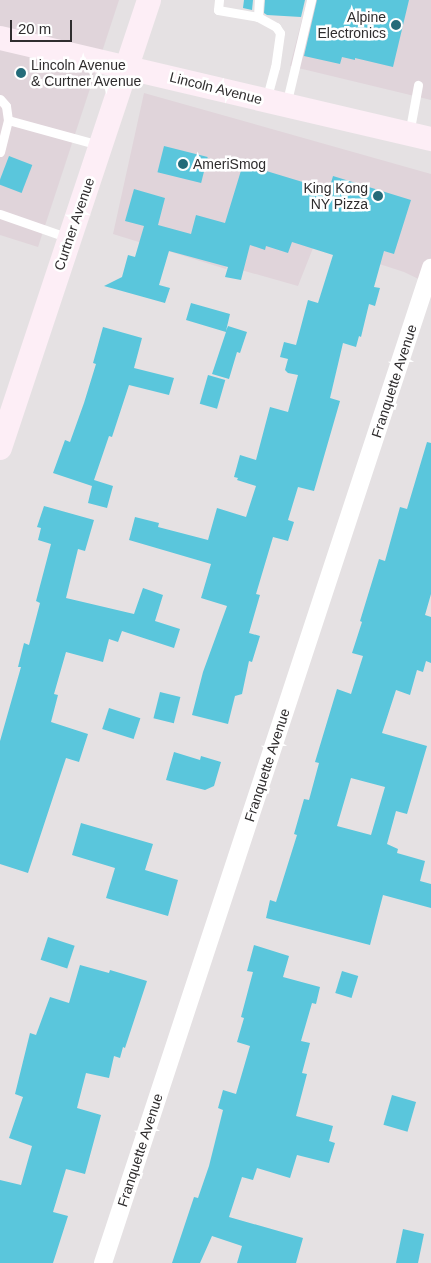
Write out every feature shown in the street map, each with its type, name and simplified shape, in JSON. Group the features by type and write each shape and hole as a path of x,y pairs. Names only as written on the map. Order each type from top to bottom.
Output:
{"main road":[{"name":"Curtner Avenue","path":"0,448 149,0"},
{"name":"Lincoln Avenue","path":"0,38 420,136"}],"street":[{"name":"Franquette Avenue","path":"103,1263 431,268"}],"lane":[{"path":"219,0 218,10 258,17 276,27 280,33 275,67 276,102"},
{"path":"258,17 259,0"},
{"path":"276,102 311,0"},
{"path":"418,85 420,136"},
{"path":"0,98 6,106 8,120 0,152"},
{"path":"8,120 101,145"},
{"path":"0,214 69,238"}],"shaded area":[{"path":"0,0 119,0 38,247 0,235"},
{"path":"307,0 431,0 431,100 290,66"},
{"path":"144,93 431,174 431,285 404,272 315,243 298,286 227,266 226,269 113,234"}],"building":[{"path":"244,0 253,0 252,10 243,8"},
{"path":"265,0 305,0 301,17 267,15 264,13"},
{"path":"317,0 409,0 393,67 355,58 355,60 342,57 340,64 304,56"},
{"name":"AmeriSmog","path":"164,146 208,157 201,183 157,172"},
{"path":"9,156 32,165 22,193 0,185 0,179"},
{"path":"243,164 329,190 333,176 411,200 394,254 384,251 374,287 380,288 375,306 369,304 361,337 359,336 356,347 343,343 330,398 340,401 314,491 298,487 288,520 294,522 288,541 273,537 256,594 260,595 249,633 260,636 252,662 249,661 242,694 235,696 228,724 192,715 203,672 227,606 201,598 211,564 129,540 135,517 159,523 158,527 208,540 217,508 246,517 256,486 237,480 238,478 234,477 240,455 256,460 270,407 288,412 298,375 288,373 285,370 288,359 280,357 284,342 296,345 308,300 318,303 333,255 292,242 288,253 266,246 265,250 250,245 241,280 225,277 228,267 169,251 159,285 170,288 165,303 104,286 122,277 128,255 135,257 144,226 125,221 134,189 165,198 158,225 191,234 196,215 225,223"},
{"path":"191,303 230,314 226,331 228,326 247,332 240,353 237,352 229,379 212,374 226,332 186,320"},
{"path":"103,327 142,338 134,368 174,378 169,395 129,385 112,437 109,436 94,480 113,486 107,508 88,503 92,486 53,473 65,440 70,442 84,403 96,364 93,363"},
{"path":"208,375 225,380 217,409 200,404"},
{"path":"427,442 431,443 431,594 425,615 431,617 431,663 426,661 423,672 417,670 410,695 396,690 382,733 427,746 407,814 396,811 387,844 398,849 397,853 425,861 420,881 431,884 431,908 383,895 370,945 266,918 270,900 276,902 297,835 294,834 304,799 309,800 319,763 315,762 337,689 351,694 363,656 352,653 379,559 385,561 400,507 407,509","holes":["351,778 385,787 371,835 337,826"]},
{"path":"44,506 94,520 85,551 78,549 66,598 134,614 143,588 163,595 155,621 180,629 174,648 122,631 118,642 109,639 103,662 66,652 54,694 58,695 51,722 88,734 79,762 66,758 28,873 0,864 0,741 21,667 18,667 24,643 29,645 40,603 36,601 51,544 38,540 41,528 37,527"},
{"path":"160,692 180,697 174,723 153,718"},
{"path":"109,708 140,718 134,739 102,729"},
{"path":"174,752 200,760 201,756 221,762 214,786 205,790 166,780"},
{"path":"81,823 153,844 145,870 178,880 168,916 106,898 115,868 72,855"},
{"path":"48,937 75,946 67,968 41,960"},
{"path":"254,945 289,956 283,977 320,987 316,1004 312,1003 301,1041 310,1043 302,1073 307,1074 296,1116 333,1126 329,1141 335,1143 329,1163 297,1155 290,1178 257,1168 253,1180 242,1177 229,1217 303,1238 296,1263 237,1263 242,1246 212,1236 200,1263 172,1263 194,1197 198,1198 209,1166 223,1110 218,1108 223,1090 236,1094 250,1046 237,1042 244,1018 241,1017 253,972 247,971"},
{"path":"80,965 109,973 110,970 147,981 125,1048 123,1047 120,1058 114,1056 109,1078 86,1073 77,1108 101,1115 85,1174 66,1169 53,1212 68,1216 53,1263 0,1263 0,1180 21,1185 32,1146 9,1138 23,1097 15,1094 30,1033 36,1035 50,997 69,1003"},
{"path":"342,971 358,976 352,998 335,993"},
{"path":"392,1095 416,1102 407,1132 383,1125"},
{"path":"403,1229 424,1234 418,1263 396,1263"}],"place":[{"name":"Alpine Electronics","path":"396,25"},
{"name":"Lincoln Avenue & Curtner Avenue","path":"21,73"},
{"name":"AmeriSmog","path":"183,164"},
{"name":"King Kong NY Pizza","path":"378,196"}]}
